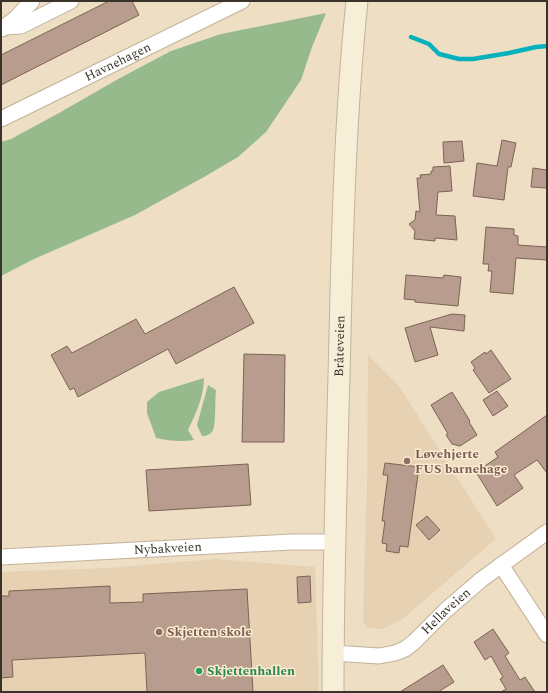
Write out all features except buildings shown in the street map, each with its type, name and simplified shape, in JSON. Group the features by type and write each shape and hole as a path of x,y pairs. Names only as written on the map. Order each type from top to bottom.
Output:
{"main road":[{"name":"Bråteveien","path":"333,692 343,204 357,1"}],"street":[{"path":"2,28 17,17 32,1"},
{"path":"2,28 21,26 71,1"},
{"name":"Havnehagen","path":"1,119 236,2"},
{"name":"Hellaveien","path":"333,653 379,656 395,653 405,649 465,593 547,532"},
{"name":"Nybakveien","path":"1,557 291,542 335,542"},
{"path":"501,565 547,635"}],"shaded area":[{"name":"Løvehjerte FUS barnehage","path":"368,355 399,386 496,539 401,620 382,629 367,628 363,622 367,493"},
{"name":"Skjetten skole","path":"214,559 315,567 319,692 1,692 1,572 109,568"}],"green space":[{"path":"326,13 312,47 301,80 266,132 238,157 135,215 34,259 1,276 1,142 11,139 171,51 221,34"},
{"path":"204,378 204,385 197,411 188,430 194,440 175,441 156,438 147,413 147,402 159,392"},
{"path":"208,385 216,390 215,422 211,433 202,436 197,425"}],"waterway":[{"path":"411,37 429,44 439,54 459,59 473,59 547,46"}],"place":[{"name":"Løvehjerte FUS barnehage","path":"407,461"},
{"name":"Skjetten skole","path":"159,632"},
{"name":"Skjettenhallen","path":"199,671"}]}
